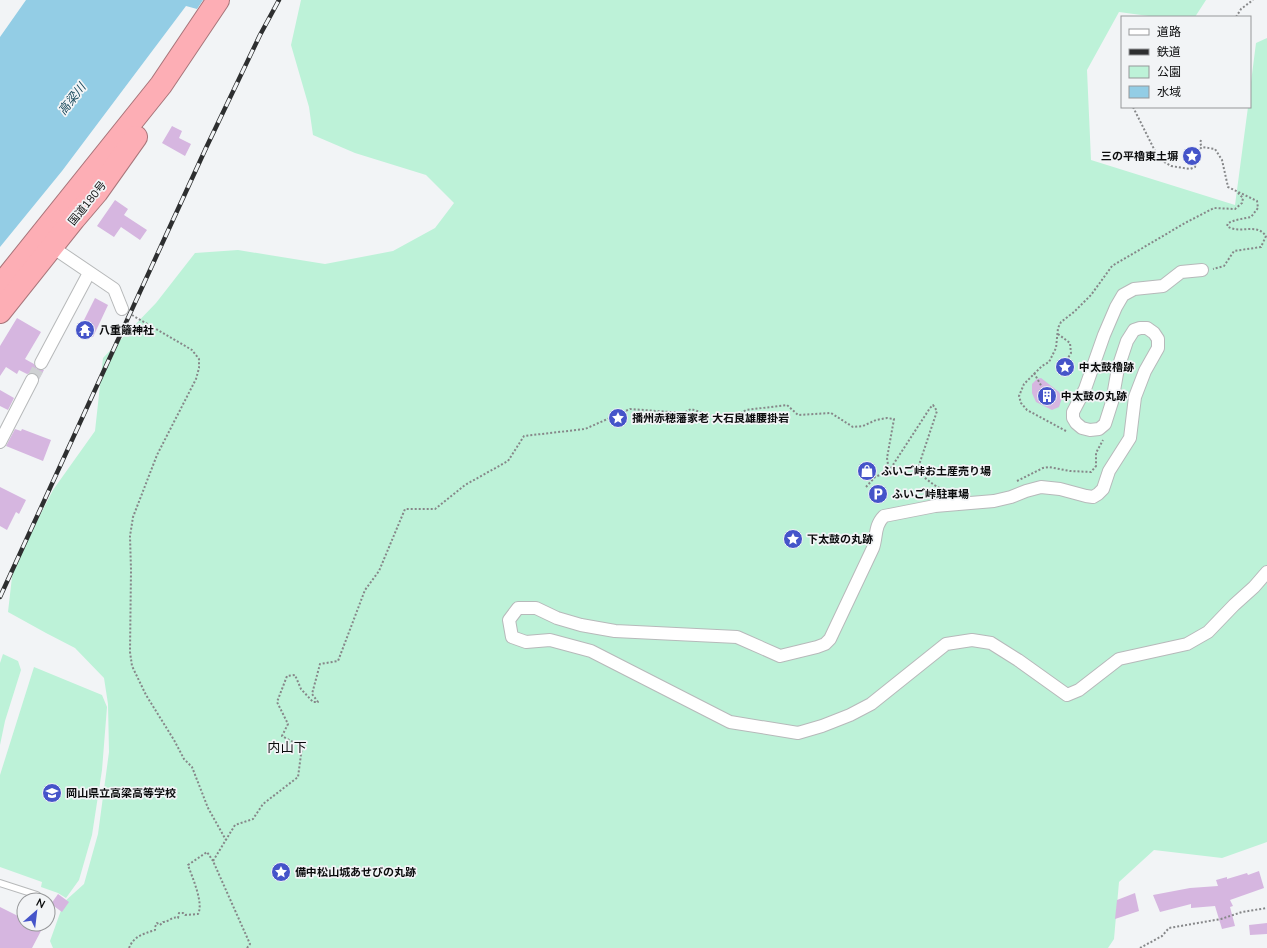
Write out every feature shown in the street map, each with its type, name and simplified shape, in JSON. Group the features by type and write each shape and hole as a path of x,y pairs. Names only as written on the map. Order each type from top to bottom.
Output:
{"highway":[{"name":"国道180号","path":"0,286 161,85 218,0"},
{"name":"国道180号","path":"0,312 97,192 138,135 161,85"}],"street":[{"path":"52,248 114,289 122,309"},
{"path":"1202,270 1181,272 1162,286 1134,289 1123,295 1116,307 1104,335 1085,389 1073,412 1073,418 1076,423 1082,428 1090,430 1099,429 1105,424 1112,402 1118,368 1127,341 1134,330 1147,328 1154,333 1158,339 1158,348 1145,371 1135,397 1130,438 1109,471 1103,489 1093,497 1060,489 1041,487 994,501 935,506 884,516 878,522 873,548 835,630 830,639 824,644 780,656 737,637 615,631 557,618 536,608 518,608 509,620 512,637 526,642 550,640 592,651 730,722 798,733 822,726 850,715 871,704 946,644 972,640 991,643 1068,695 1078,690 1120,659 1187,644 1208,632 1267,572"},
{"path":"41,363 89,273"},
{"path":"0,442 32,380"}],"lane":[{"path":"0,883 28,892"}],"path":[{"path":"1237,16 1241,9 1254,0"},
{"path":"1133,108 1152,148 1159,159 1171,166 1190,169 1195,166 1198,151 1202,148 1215,149 1222,160 1228,187 1257,201 1258,208 1251,217 1236,220 1228,223 1227,226 1235,230 1254,228 1263,232 1266,236 1263,244 1261,246 1234,251 1224,266 1202,270"},
{"path":"1200,140 1202,148"},
{"path":"1072,434 1027,410 1021,403 1019,396 1024,384 1034,373 1049,362 1056,348 1058,328 1061,322 1074,312 1091,295 1112,266 1185,223 1214,208 1235,209 1242,203 1244,198 1238,193"},
{"path":"122,309 192,350 199,359 199,368 196,379 157,455 133,517 130,536 132,570 130,652 132,666 143,690 184,759 192,767 208,808 226,840"},
{"path":"1058,333 1070,343 1071,353 1068,358"},
{"path":"1034,373 1042,387"},
{"path":"213,861 234,825 253,819 263,804 298,777 302,747 282,736 288,724 277,702 279,695 287,676 295,675 301,689 313,702 318,702 312,694 320,664 338,660 365,590 379,571 405,509 435,509 465,485 508,461 524,436 585,429 630,409 684,413 691,408 728,421 746,410 787,405 798,415 831,412 853,427 863,426 876,420 887,418 894,419 887,458 889,471"},
{"path":"866,487 875,476 889,471 933,405 937,410 918,468 920,474 934,485 951,494"},
{"path":"1012,483 1043,468 1049,467 1070,471 1091,472 1096,466 1096,453 1103,440 1101,440"},
{"path":"129,948 133,940 138,936 155,930 157,923 160,925 163,922 168,922 173,918 178,918 179,913 183,913 185,915 198,914 201,909 188,865 207,852 213,861 250,944 248,948"},
{"path":"1140,948 1162,936 1169,928 1221,919 1242,912 1267,908"}],"green space":[{"path":"301,0 1206,0 1196,16 1149,16 1119,12 1087,70 1091,160 1235,205 1248,108 1251,108 1251,82 1256,43 1267,38 1267,842 1222,858 1154,850 1119,882 1114,939 1108,948 53,948 50,941 53,932 56,932 56,924 64,902 84,884 98,834 109,752 108,704 104,678 75,648 8,612 13,568 53,490 95,431 103,358 156,303 195,253 238,250 325,264 393,251 435,228 454,203 426,175 355,153 313,135 309,107 291,45"},
{"path":"3,654 18,661 21,670 5,721 0,745 0,663"},
{"name":"岡山県立高梁高等学校","path":"34,667 102,695 107,707 102,770 92,835 79,880 66,898 56,892 41,887 42,882 0,867 0,775"}],"water":[{"name":"高梁川","path":"26,0 203,0 197,9 186,6 62,171 0,247 0,37"}],"building":[{"path":"172,126 182,131 179,138 191,144 185,156 162,143"},
{"path":"115,200 128,209 124,215 147,230 140,240 121,227 114,237 97,226"},
{"path":"95,298 108,305 93,337 79,330"},
{"path":"17,318 41,332 25,359 34,364 37,369 44,370 39,379 35,373 27,374 19,370 17,374 6,367 0,376 0,346"},
{"name":"中太鼓の丸跡","path":"1041,378 1059,392 1062,398 1059,407 1052,410 1036,402 1032,393 1032,384 1037,379"},
{"path":"0,390 14,398 8,410 0,406"},
{"path":"15,429 21,431 22,429 51,440 43,461 6,446"},
{"path":"0,487 26,500 19,514 16,512 7,530 0,526"},
{"path":"1259,871 1264,888 1230,900 1233,906 1230,907 1235,926 1222,929 1215,906 1191,908 1191,904 1160,912 1153,895 1190,888 1218,886 1216,880 1227,877 1227,879 1247,873 1248,875"},
{"path":"1135,893 1139,911 1115,919 1117,900"},
{"path":"58,894 69,902 62,912 56,908 56,897"},
{"path":"0,907 16,915 16,932 40,932 32,948 0,948"},
{"path":"1267,923 1267,934 1250,935 1249,925"}],"tunnel":[{"path":"32,380 41,363"}],"railway":[{"path":"0,597 206,148 260,35 279,0"}],"place":[{"name":"三の平櫓東土塀","path":"1192,156"},
{"name":"八重籬神社","path":"85,330"},
{"name":"中太鼓櫓跡","path":"1065,367"},
{"name":"中太鼓の丸跡","path":"1047,396"},
{"name":"播州赤穂藩家老 大石良雄腰掛岩","path":"618,418"},
{"name":"ふいご峠お土産売り場","path":"867,471"},
{"name":"ふいご峠駐車場","path":"878,494"},
{"name":"下太鼓の丸跡","path":"793,539"},
{"name":"岡山県立高梁高等学校","path":"52,793"},
{"name":"備中松山城あせびの丸跡","path":"281,872"}],"district":[{"name":"内山下","path":"287,747"}]}
